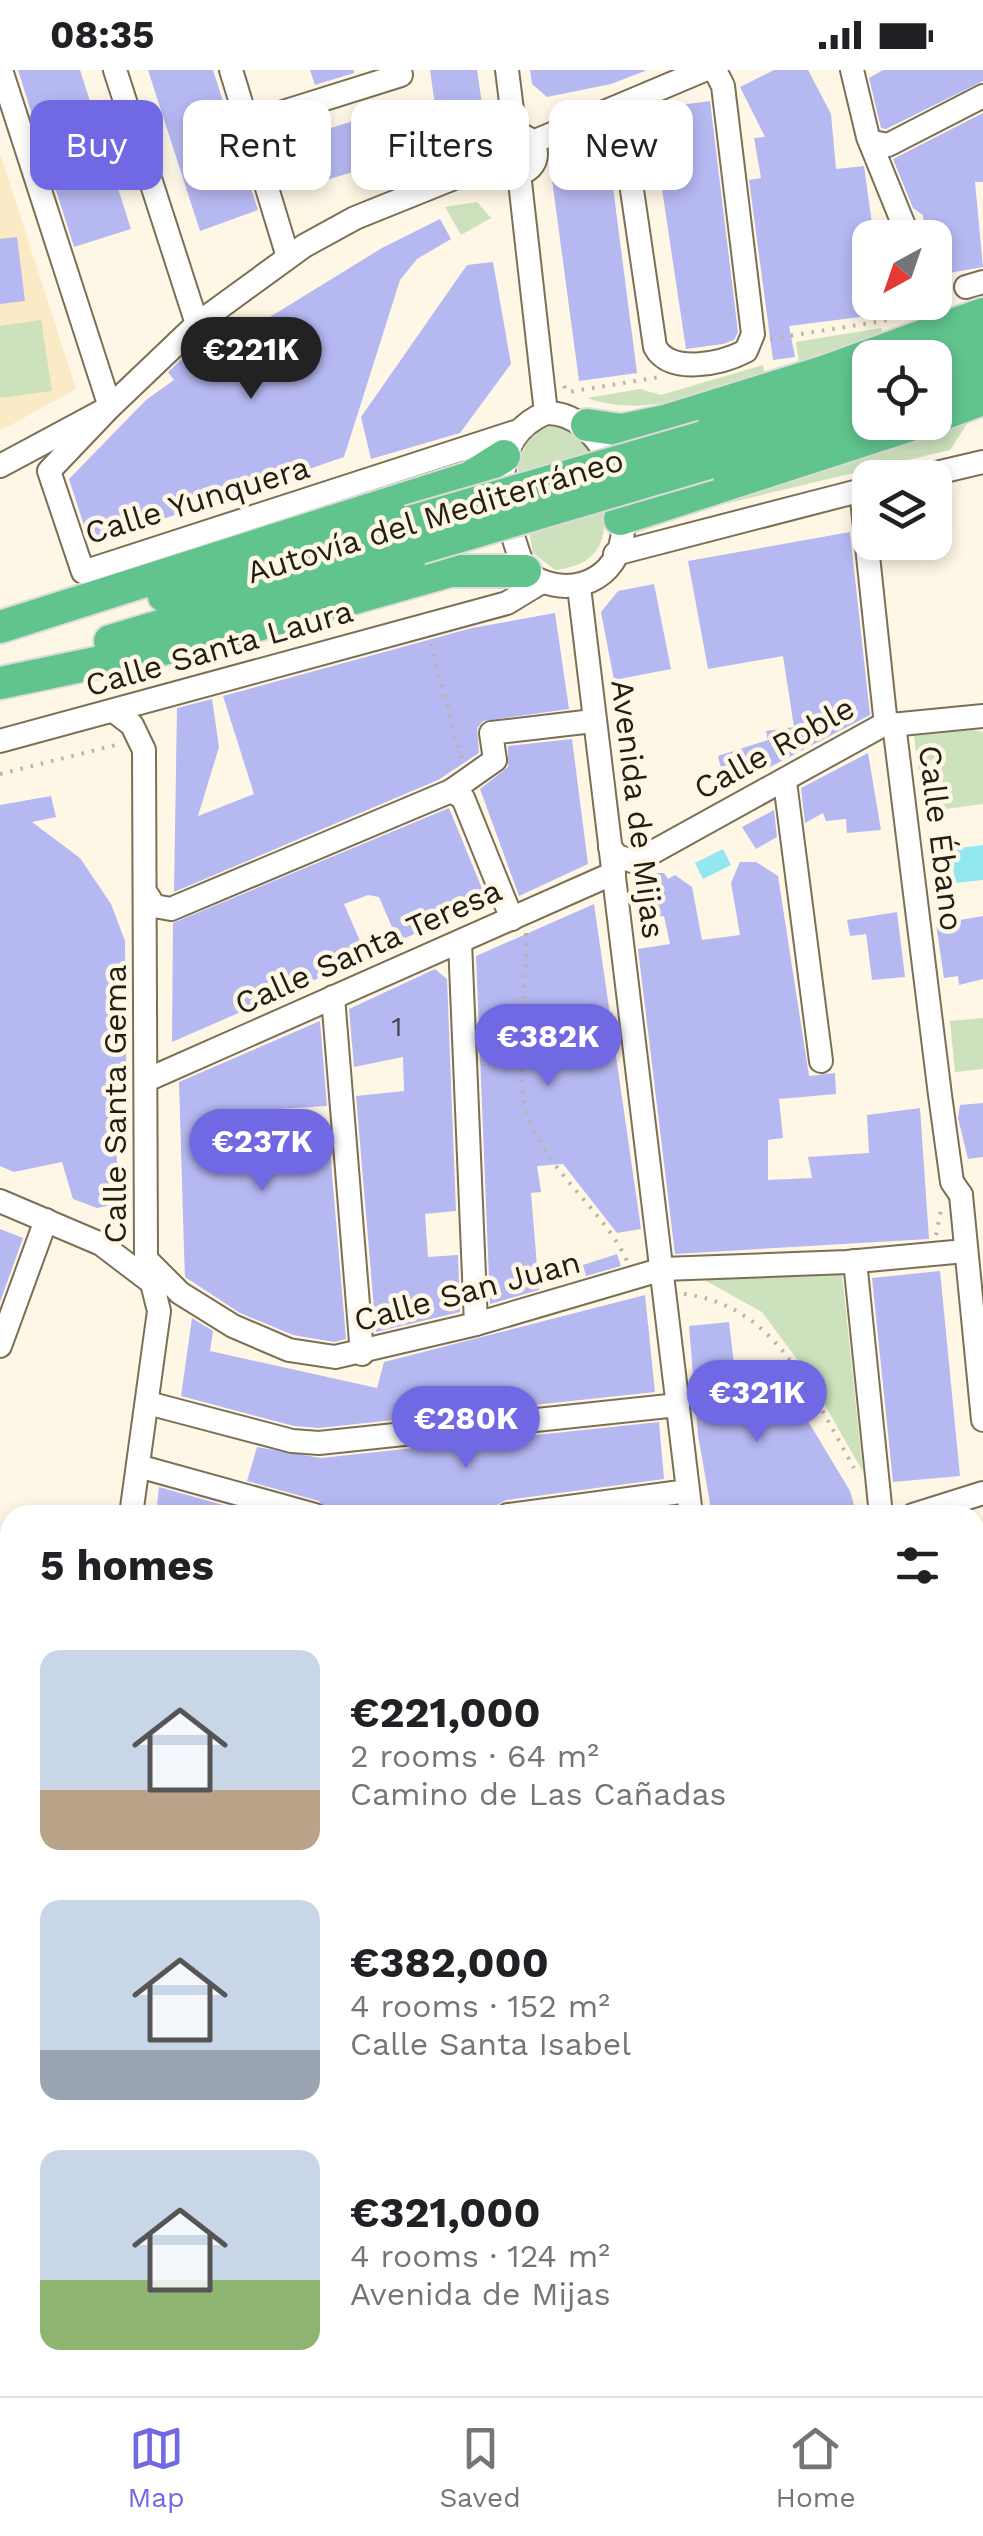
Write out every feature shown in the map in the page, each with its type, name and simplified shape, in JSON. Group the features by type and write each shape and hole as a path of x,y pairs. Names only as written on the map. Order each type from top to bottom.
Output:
{"highway":[{"path":"587,424 706,436 977,294"},
{"path":"952,352 983,340"},
{"path":"952,381 983,369"},
{"name":"Autovía del Mediterráneo","path":"0,673 852,390"},
{"path":"952,411 983,399"},
{"name":"Autovía del Mediterráneo","path":"706,436 852,415"},
{"path":"620,520 865,440"},
{"path":"0,628 468,478 510,444"},
{"name":"Autovía del Mediterráneo","path":"0,644 415,535"},
{"path":"0,684 201,641 450,571 532,577"}],"street":[{"path":"1,70 110,408"},
{"path":"116,70 196,324"},
{"path":"231,70 241,100"},
{"path":"319,100 400,74 400,70"},
{"path":"507,70 514,100"},
{"path":"631,100 661,79 704,70"},
{"path":"632,190 655,347 661,358 675,365 736,356 746,350 753,334 724,86 715,70"},
{"path":"856,72 873,142 902,220"},
{"path":"873,142 888,145 983,96"},
{"path":"529,147 536,159 529,169"},
{"path":"268,190 288,257"},
{"path":"0,466 110,408 196,324 288,257 355,218 425,190"},
{"path":"521,190 546,413"},
{"path":"544,376 570,403 606,415 706,436"},
{"name":"Calle Yunquera","path":"110,408 50,471 78,568 88,572 510,444"},
{"path":"546,413 574,416 587,424 604,449 616,485 622,538 600,576 578,587 532,577 502,480 510,444 546,413"},
{"path":"952,469 983,462"},
{"path":"616,554 852,492"},
{"name":"Calle Ébano","path":"873,560 890,724 944,1130 952,1182 962,1193 983,1420"},
{"path":"450,571 466,592 454,617"},
{"name":"Calle Santa Laura","path":"0,741 507,603 532,577"},
{"name":"Avenida de Mijas","path":"578,587 690,1505"},
{"name":"Calle Santa Gema","path":"132,1505 148,1402 159,1285 145,1216 148,896 141,743 147,716 157,700"},
{"path":"115,712 141,743"},
{"name":"Calle Roble","path":"610,848 626,862 635,862 890,724 983,716"},
{"path":"148,896 154,906 171,909 460,787 496,760 492,732 593,721"},
{"path":"785,782 820,1061"},
{"path":"460,787 516,917"},
{"name":"Calle Santa Teresa","path":"149,1080 614,874"},
{"path":"460,942 476,1324"},
{"path":"333,998 362,1354"},
{"name":"Calle San Juan","path":"0,1201 101,1244 159,1285 233,1326 289,1350 335,1358 636,1279 665,1281 728,1266 855,1261 965,1250"},
{"path":"101,1244 124,1237 145,1216"},
{"path":"0,1346 46,1220"},
{"path":"855,1261 881,1505"},
{"path":"148,1402 292,1441 319,1444 678,1404"},
{"path":"138,1466 279,1505"},
{"path":"583,1505 688,1491"},
{"path":"945,1505 983,1493"}],"path":[{"path":"426,636 460,787"},
{"path":"0,774 124,743 141,743"},
{"path":"516,917 527,935 520,1074 528,1117 574,1194 622,1250 636,1279"},
{"path":"936,1246 962,1193"},
{"path":"665,1281 754,1319 791,1358 858,1474"}],"shaded area":[{"path":"0,153 76,389 0,431"}],"green space":[{"path":"477,202 491,218 461,235 445,207"},
{"path":"41,320 52,391 0,398 0,326"},
{"path":"881,328 883,334 852,340 852,345 799,363 796,342"},
{"path":"763,365 765,375 677,401 632,406 587,398 640,389 661,395"},
{"path":"971,418 950,450 908,460 852,460 852,473 686,513 905,440 952,440 952,424"},
{"path":"552,426 575,431 589,444 604,510 597,550 574,566 555,570 533,553 517,464 532,432"},
{"path":"983,732 983,804 924,812 914,736"},
{"path":"983,1018 983,1069 955,1072 950,1021"},
{"path":"842,1274 863,1472 805,1370 762,1312 699,1277"}],"water":[{"path":"983,845 983,880 955,883 951,849"},
{"path":"723,849 731,865 703,879 695,863"}],"building":[{"path":"18,70 80,70 90,100 30,100 30,108"},
{"path":"148,70 213,70 223,100 183,100 183,178 163,116 163,100 158,100"},
{"path":"310,70 354,70 354,73 315,85"},
{"path":"430,70 477,70 481,100 434,100"},
{"path":"530,70 645,71 611,84 547,97 532,84"},
{"path":"774,70 808,70 831,114 836,169 864,166 872,220 852,220 852,318 789,326 795,357 773,360 749,180 761,178 754,138 765,137 740,87"},
{"path":"883,70 983,70 983,81 886,129 881,128 869,78"},
{"path":"710,101 738,332 734,340 723,344 686,349 662,190 693,190 693,103"},
{"path":"983,113 983,182 975,182 983,267 952,272 952,220 924,220 913,208 893,159"},
{"path":"351,122 351,172 331,179 331,128"},
{"path":"56,190 118,190 131,229 74,247"},
{"path":"187,190 252,190 258,210 200,231"},
{"path":"553,190 613,190 637,373 579,381"},
{"path":"440,219 451,239 417,259 400,280 344,457 90,544 69,479 146,400 174,380 168,372 204,338 216,350 382,248"},
{"path":"17,237 25,301 0,304 0,239"},
{"path":"493,262 511,364 460,433 371,459 361,417 467,265"},
{"path":"850,532 870,715 726,790 718,756 768,740 766,731 794,727 783,656 708,669 688,561"},
{"path":"654,584 671,669 614,680 601,612 618,591"},
{"path":"555,613 569,709 483,721 477,728 479,753 438,780 174,892 177,708 212,699 219,747 198,816 254,794 223,696 472,628"},
{"path":"572,739 588,864 519,896 480,789 508,767 508,746"},
{"path":"868,753 881,830 847,833 846,819 826,821 823,813 805,823 801,788"},
{"path":"51,796 56,817 32,822 80,858 111,904 125,941 127,1148 116,1151 120,1192 107,1206 97,1208 73,1199 62,1162 14,1172 0,1166 0,805"},
{"path":"449,808 488,903 398,941 379,897 368,895 344,904 367,957 172,1042 173,923"},
{"path":"774,810 777,837 756,849 742,827"},
{"path":"740,862 756,862 778,876 809,1076 835,1073 836,1094 779,1099 783,1138 768,1140 768,1180 812,1178 808,1157 869,1153 867,1115 920,1108 929,1239 675,1254 638,949 670,944 664,916 650,918 645,893 654,873 664,873 668,879 675,875 692,887 702,940 740,935 731,883"},
{"path":"594,904 641,1229 617,1233 563,1164 537,1166 541,1192 531,1193 539,1290 490,1304 476,956"},
{"path":"897,912 905,977 872,980 866,934 850,936 847,920"},
{"path":"983,916 983,979 959,985 958,976 944,978 936,924"},
{"path":"435,969 447,979 456,1211 425,1214 428,1257 458,1255 460,1312 376,1332 356,1096 404,1091 403,1057 354,1067 349,1009"},
{"path":"320,1021 327,1106 229,1112 231,1157 330,1150 346,1339 334,1342 293,1335 240,1313 185,1277 179,1082"},
{"path":"983,1103 983,1157 968,1159 958,1118 960,1105"},
{"path":"0,1229 23,1238 0,1302"},
{"path":"617,1254 621,1266 586,1276 583,1265"},
{"path":"940,1271 960,1476 893,1482 872,1278"},
{"path":"645,1295 655,1392 319,1428 294,1426 181,1396 192,1318 213,1331 210,1351 377,1388 384,1362"},
{"path":"729,1322 741,1423 799,1406 850,1491 854,1505 710,1505 698,1435 689,1326"},
{"path":"659,1422 664,1479 506,1500 497,1505 322,1505 247,1481 257,1447 321,1458"},
{"path":"159,1487 223,1505 157,1505"}]}
